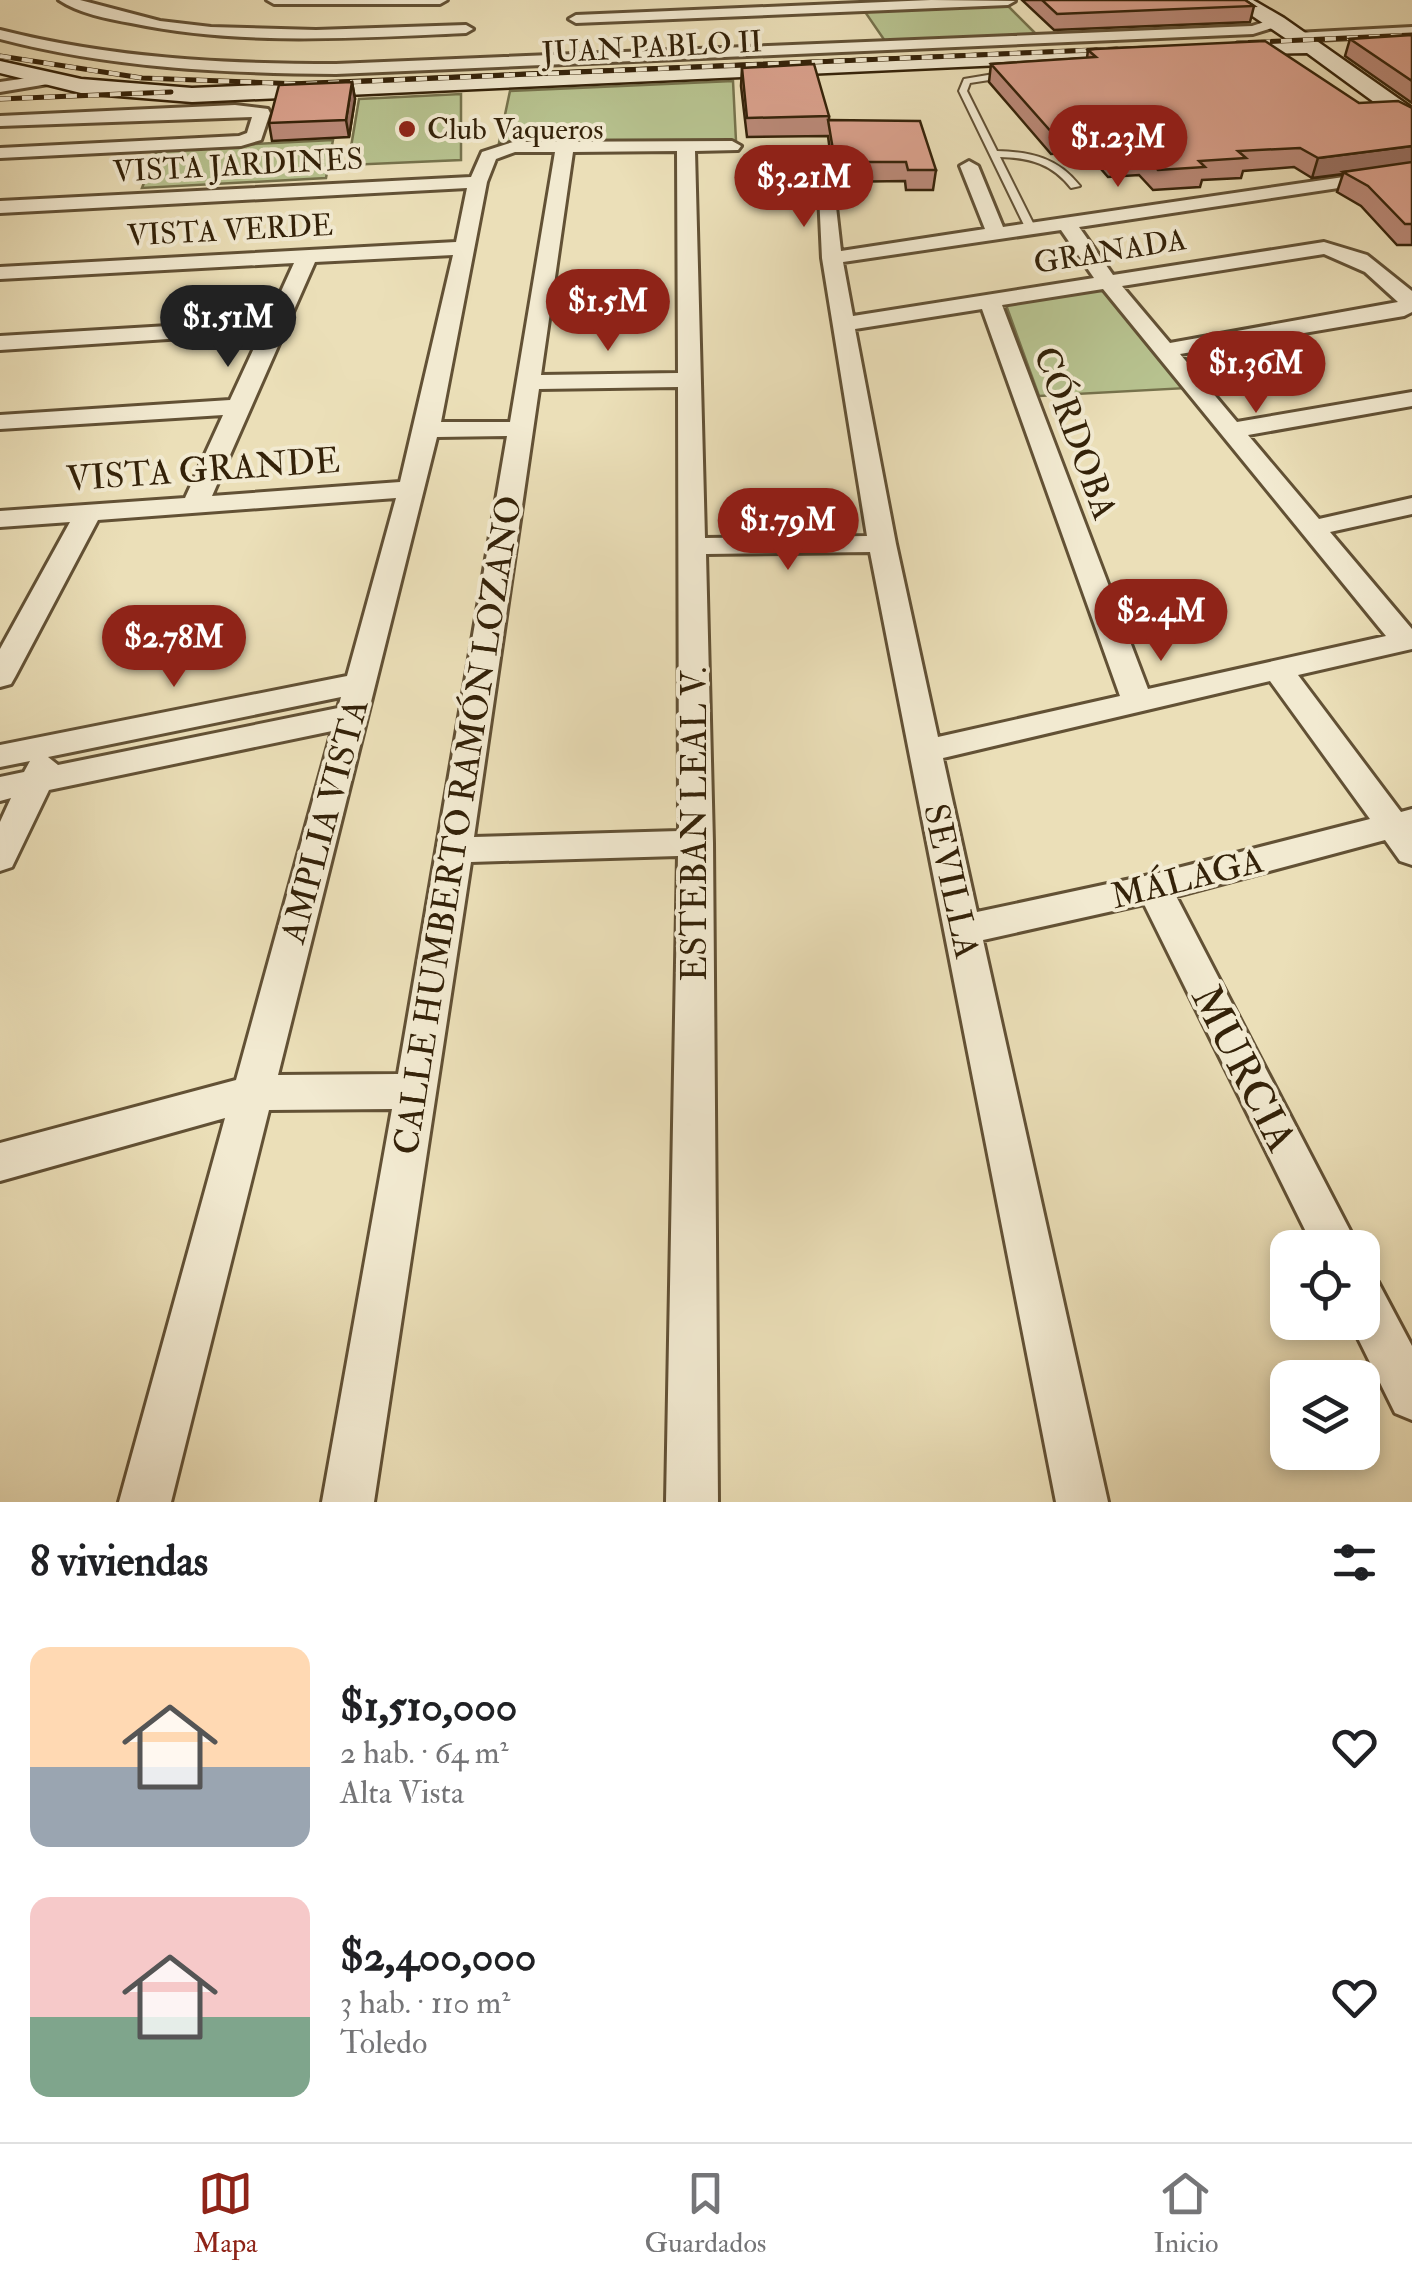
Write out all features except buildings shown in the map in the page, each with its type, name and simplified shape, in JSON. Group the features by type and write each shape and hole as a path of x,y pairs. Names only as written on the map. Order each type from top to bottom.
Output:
{"main road":[{"path":"1241,0 1412,119"},
{"path":"1220,32 1289,36"},
{"path":"999,50 1044,33"},
{"name":"JUAN PABLO II","path":"0,46 117,67 301,77 1289,36"},
{"name":"JUAN PABLO II","path":"0,66 48,80 135,93 266,94 1289,36"}],"street":[{"path":"66,0 104,12 206,29 346,34 467,22 458,64"},
{"path":"274,0 440,0"},
{"path":"579,2 577,40 859,19 1008,0 1022,14"},
{"path":"576,19 859,19 882,46"},
{"path":"1289,36 1412,30"},
{"path":"0,34 90,56 186,66 316,69 882,46 1044,33 1220,32"},
{"path":"0,87 48,80"},
{"path":"0,121 262,112 254,136 119,174 0,154"},
{"name":"ESTEBAN LEAL V.","path":"686,146 696,843 692,1502"},
{"path":"565,147 732,146"},
{"name":"AMPLIA VISTA","path":"145,1502 427,430 478,182 488,156 504,148 565,147"},
{"name":"CALLE HUMBERTO RAMÓN LOZANO","path":"348,1502 565,147"},
{"path":"969,166 995,231"},
{"path":"832,258 1412,172"},
{"name":"VISTA JARDINES","path":"0,207 119,174 478,182"},
{"name":"SEVILLA","path":"826,198 832,258 882,544 1082,1502"},
{"path":"925,751 1409,640 1107,282 1064,222"},
{"name":"VISTA VERDE","path":"0,273 464,248"},
{"name":"GRANADA","path":"844,324 1324,248 1347,250 1404,294 1410,305 1166,350"},
{"path":"195,505 308,255"},
{"path":"1377,273 1412,267"},
{"name":"CÓRDOBA","path":"990,301 1137,701"},
{"path":"0,343 276,326"},
{"path":"530,382 687,380"},
{"path":"1232,430 1412,399"},
{"path":"0,422 241,407"},
{"path":"427,430 521,430"},
{"name":"VISTA GRANDE","path":"0,519 410,489"},
{"path":"1312,528 1412,506"},
{"path":"0,677 14,626 89,512"},
{"path":"693,546 882,544"},
{"path":"1278,670 1406,833"},
{"path":"0,756 356,699"},
{"path":"0,789 356,699"},
{"path":"0,858 52,746"},
{"name":"MÁLAGA","path":"962,930 1406,833"},
{"path":"455,850 696,843"},
{"name":"MURCIA","path":"1154,888 1328,1230"},
{"path":"0,1162 253,1093 414,1091"},
{"path":"1380,1333 1412,1396"}],"lane":[{"path":"1018,74 979,77 962,85 1030,227"},
{"path":"993,154 1044,158 1060,167 1074,186"}],"green space":[{"path":"1004,2 1036,34 885,41 863,9"},
{"path":"733,81 736,141 499,143 510,91"},
{"name":"Club Vaqueros","path":"461,94 461,160 348,165 359,99"},
{"path":"333,140 326,178 142,188 157,149"},
{"path":"1100,287 1110,289 1188,388 1039,396 1006,305"}],"railway":[{"path":"1237,43 1412,35"},
{"path":"0,56 142,78 301,84 1117,49"},
{"path":"0,99 171,92"}],"place":[{"name":"Club Vaqueros","path":"407,129"}]}
